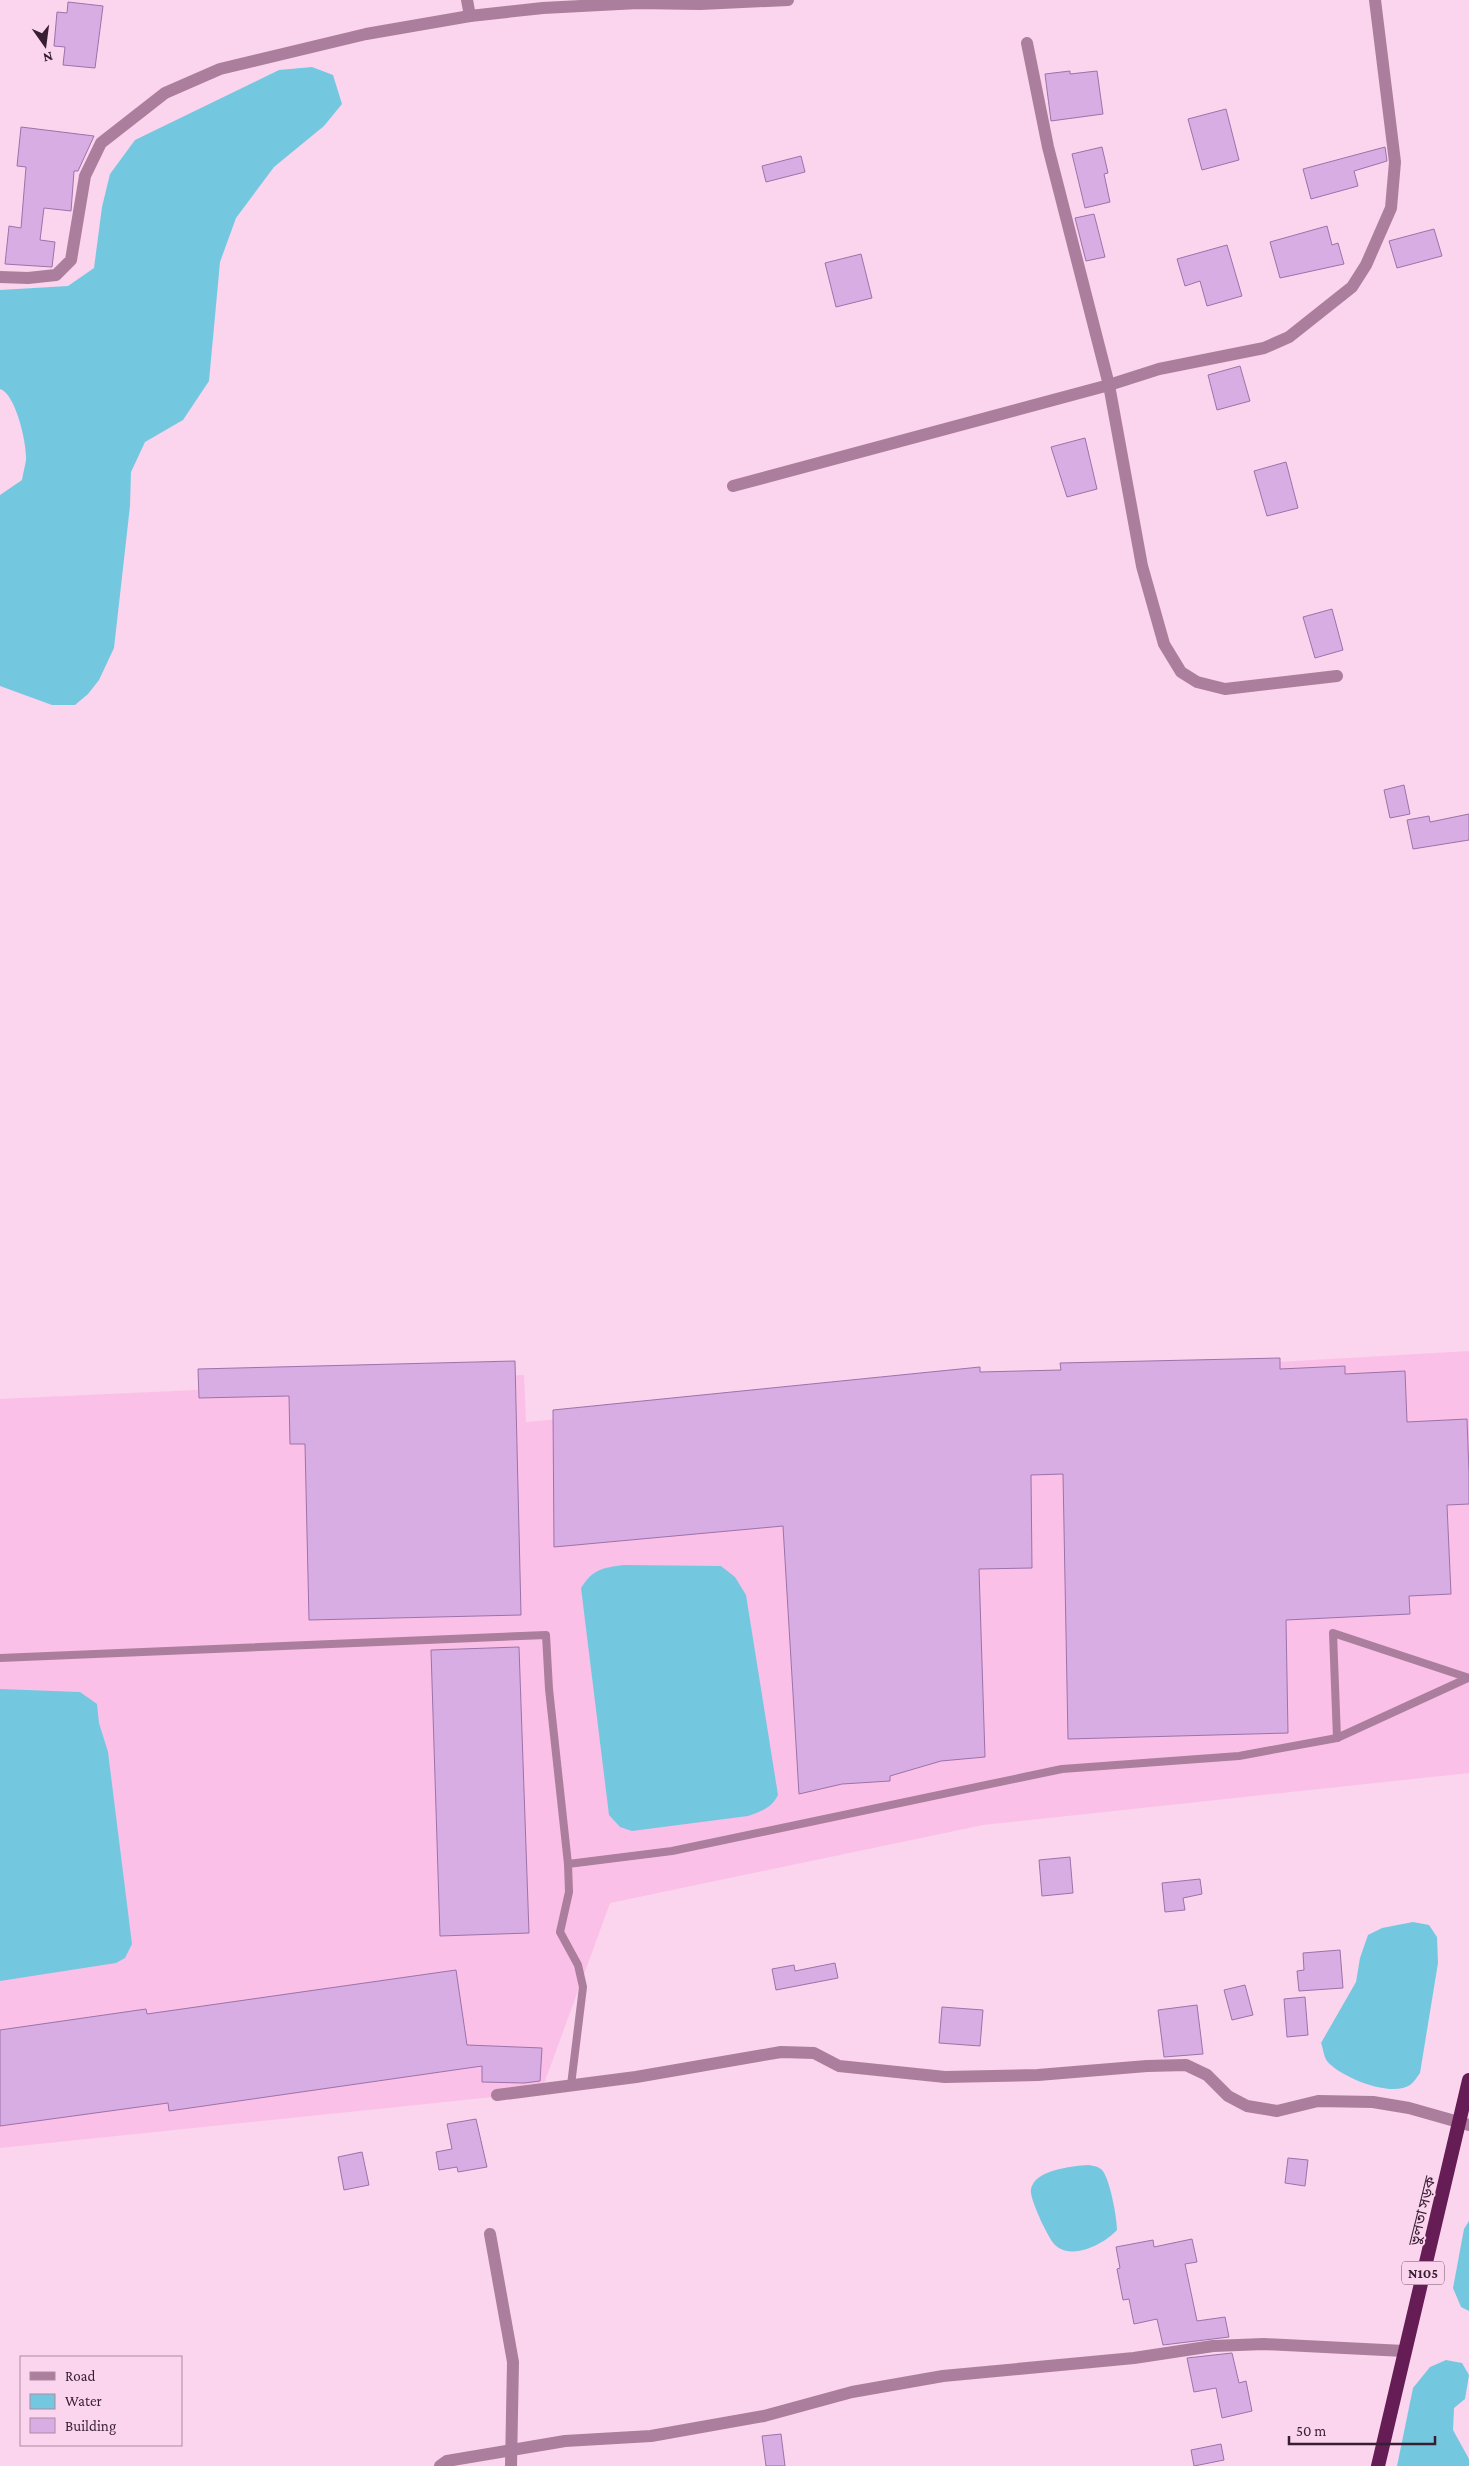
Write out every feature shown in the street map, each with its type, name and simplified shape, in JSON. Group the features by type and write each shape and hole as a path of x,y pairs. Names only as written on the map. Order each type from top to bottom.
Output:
{"highway":[{"name":"ভুলতা সড়ক","path":"1378,2466 1404,2351 1464,2124 1469,2080"}],"street":[{"path":"467,0 470,16"},
{"path":"0,277 28,278 56,275 71,260 85,176 100,143 165,93 220,69 366,34 470,16 542,8 638,3 700,4 788,0"},
{"path":"734,486 1108,385 1159,369 1264,348 1289,337 1352,287 1381,235 1391,208 1395,162 1375,0"},
{"path":"1027,43 1048,147 1108,385 1142,566 1164,644 1181,672 1197,682 1225,689 1336,676"},
{"path":"497,2096 636,2077 781,2052 814,2053 839,2066 945,2077 1038,2075 1147,2066 1186,2065 1207,2075 1228,2096 1247,2106 1277,2111 1318,2100 1373,2102 1409,2108 1464,2124"},
{"path":"490,2234 512,2362 510,2466"},
{"path":"440,2466 447,2461 511,2449 564,2441 651,2436 764,2416 852,2392 943,2376 1125,2359 1212,2346 1264,2344 1404,2351"}],"lane":[{"path":"1337,1738 1333,1633 1468,1678"},
{"path":"0,1658 546,1635 549,1689 568,1864 569,1892 560,1932 578,1965 583,1987 571,2085"},
{"path":"568,1864 672,1851 1062,1769 1239,1756 1337,1738 1468,1678"}],"shaded area":[{"path":"1469,1351 1469,1773 983,1825 610,1903 541,2092 0,2148 0,1399 524,1375 526,1422 989,1379"}],"water":[{"path":"312,67 333,75 342,104 324,126 274,167 236,218 220,262 209,381 183,420 145,442 131,472 130,506 114,648 99,680 88,694 75,705 52,705 0,686 0,495 22,480 26,453 16,409 6,393 0,389 0,290 68,286 94,268 102,207 110,174 135,140 279,70"},
{"path":"624,1565 721,1566 735,1577 746,1595 778,1795 773,1803 766,1808 748,1816 632,1831 620,1827 609,1815 581,1588 599,1570"},
{"path":"0,1689 80,1692 97,1704 99,1723 108,1752 132,1944 125,1958 116,1963 0,1981"},
{"path":"1413,1922 1429,1925 1437,1937 1438,1963 1420,2073 1410,2085 1402,2088 1391,2089 1366,2084 1343,2073 1327,2061 1321,2043 1356,1982 1360,1958 1368,1935 1382,1928"},
{"path":"1088,2165 1096,2166 1102,2170 1108,2181 1117,2230 1088,2249 1079,2251 1062,2250 1052,2241 1037,2212 1031,2188 1036,2180 1054,2170"},
{"path":"1469,2221 1469,2311 1461,2307 1453,2288 1464,2229"},
{"path":"1446,2360 1462,2363 1469,2375 1465,2399 1454,2408 1453,2430 1469,2459 1469,2466 1397,2466 1413,2388 1430,2367"}],"building":[{"path":"68,2 103,6 95,68 63,65 65,47 54,46 57,12 67,13"},
{"path":"1070,71 1070,74 1097,71 1103,114 1051,121 1045,74"},
{"path":"1226,109 1239,160 1202,170 1188,119"},
{"path":"21,127 94,136 78,171 74,171 71,211 44,208 40,240 55,242 52,267 5,264 9,226 21,228 26,167 17,166"},
{"path":"1102,147 1108,173 1104,174 1110,202 1085,208 1072,154"},
{"path":"1385,147 1387,161 1354,171 1358,186 1311,199 1303,169"},
{"path":"801,156 805,172 766,182 762,166"},
{"path":"1094,214 1105,257 1086,261 1075,218"},
{"path":"1327,226 1332,245 1338,243 1344,264 1280,278 1270,242"},
{"path":"1434,229 1442,256 1397,268 1389,241"},
{"path":"1227,245 1242,296 1207,306 1200,281 1185,286 1177,259"},
{"path":"861,254 872,298 836,307 825,263"},
{"path":"1240,366 1250,401 1217,410 1208,375"},
{"path":"1085,438 1097,489 1067,497 1051,447"},
{"path":"1286,462 1298,508 1267,516 1254,471"},
{"path":"1332,609 1343,650 1315,658 1303,617"},
{"path":"1404,785 1410,814 1390,818 1384,790"},
{"path":"1469,814 1469,840 1413,849 1407,820 1429,816 1430,822"},
{"path":"1280,1358 1280,1369 1345,1366 1345,1374 1405,1371 1407,1422 1467,1419 1469,1473 1469,1504 1447,1505 1451,1594 1409,1596 1410,1614 1286,1620 1288,1733 1068,1739 1063,1474 1031,1475 1032,1568 979,1569 985,1757 941,1761 890,1776 890,1781 842,1784 799,1794 783,1526 554,1547 553,1410 980,1367 980,1372 1061,1370 1060,1363"},
{"path":"515,1361 521,1615 309,1620 305,1444 290,1444 289,1396 199,1398 198,1369"},
{"path":"519,1647 529,1933 440,1936 431,1650"},
{"path":"1070,1857 1073,1893 1042,1896 1039,1860"},
{"path":"1200,1879 1202,1894 1183,1898 1185,1910 1165,1912 1162,1883"},
{"path":"1340,1950 1343,1988 1299,1991 1297,1971 1304,1970 1303,1953"},
{"path":"835,1963 838,1978 776,1990 772,1969 794,1965 795,1971"},
{"path":"456,1970 467,2045 542,2048 540,2081 524,2083 482,2082 482,2066 169,2111 168,2103 0,2126 0,2030 146,2009 147,2014"},
{"path":"1245,1985 1253,2015 1232,2020 1224,1990"},
{"path":"1305,1997 1308,2035 1287,2037 1284,1999"},
{"path":"1197,2005 1203,2054 1164,2057 1158,2010"},
{"path":"942,2007 983,2010 980,2046 939,2043"},
{"path":"476,2119 487,2167 458,2172 457,2167 439,2170 436,2152 452,2149 447,2124"},
{"path":"362,2152 369,2185 344,2190 338,2157"},
{"path":"1288,2158 1308,2160 1305,2186 1285,2183"},
{"path":"1192,2239 1197,2262 1185,2264 1197,2321 1225,2317 1229,2337 1163,2345 1157,2319 1134,2324 1129,2299 1123,2300 1117,2269 1120,2268 1116,2247 1153,2240 1154,2247"},
{"path":"1232,2353 1239,2383 1246,2381 1252,2411 1222,2418 1216,2388 1194,2392 1187,2358"},
{"path":"781,2434 785,2466 766,2466 762,2436"},
{"path":"1221,2444 1224,2460 1194,2466 1191,2450"}]}
